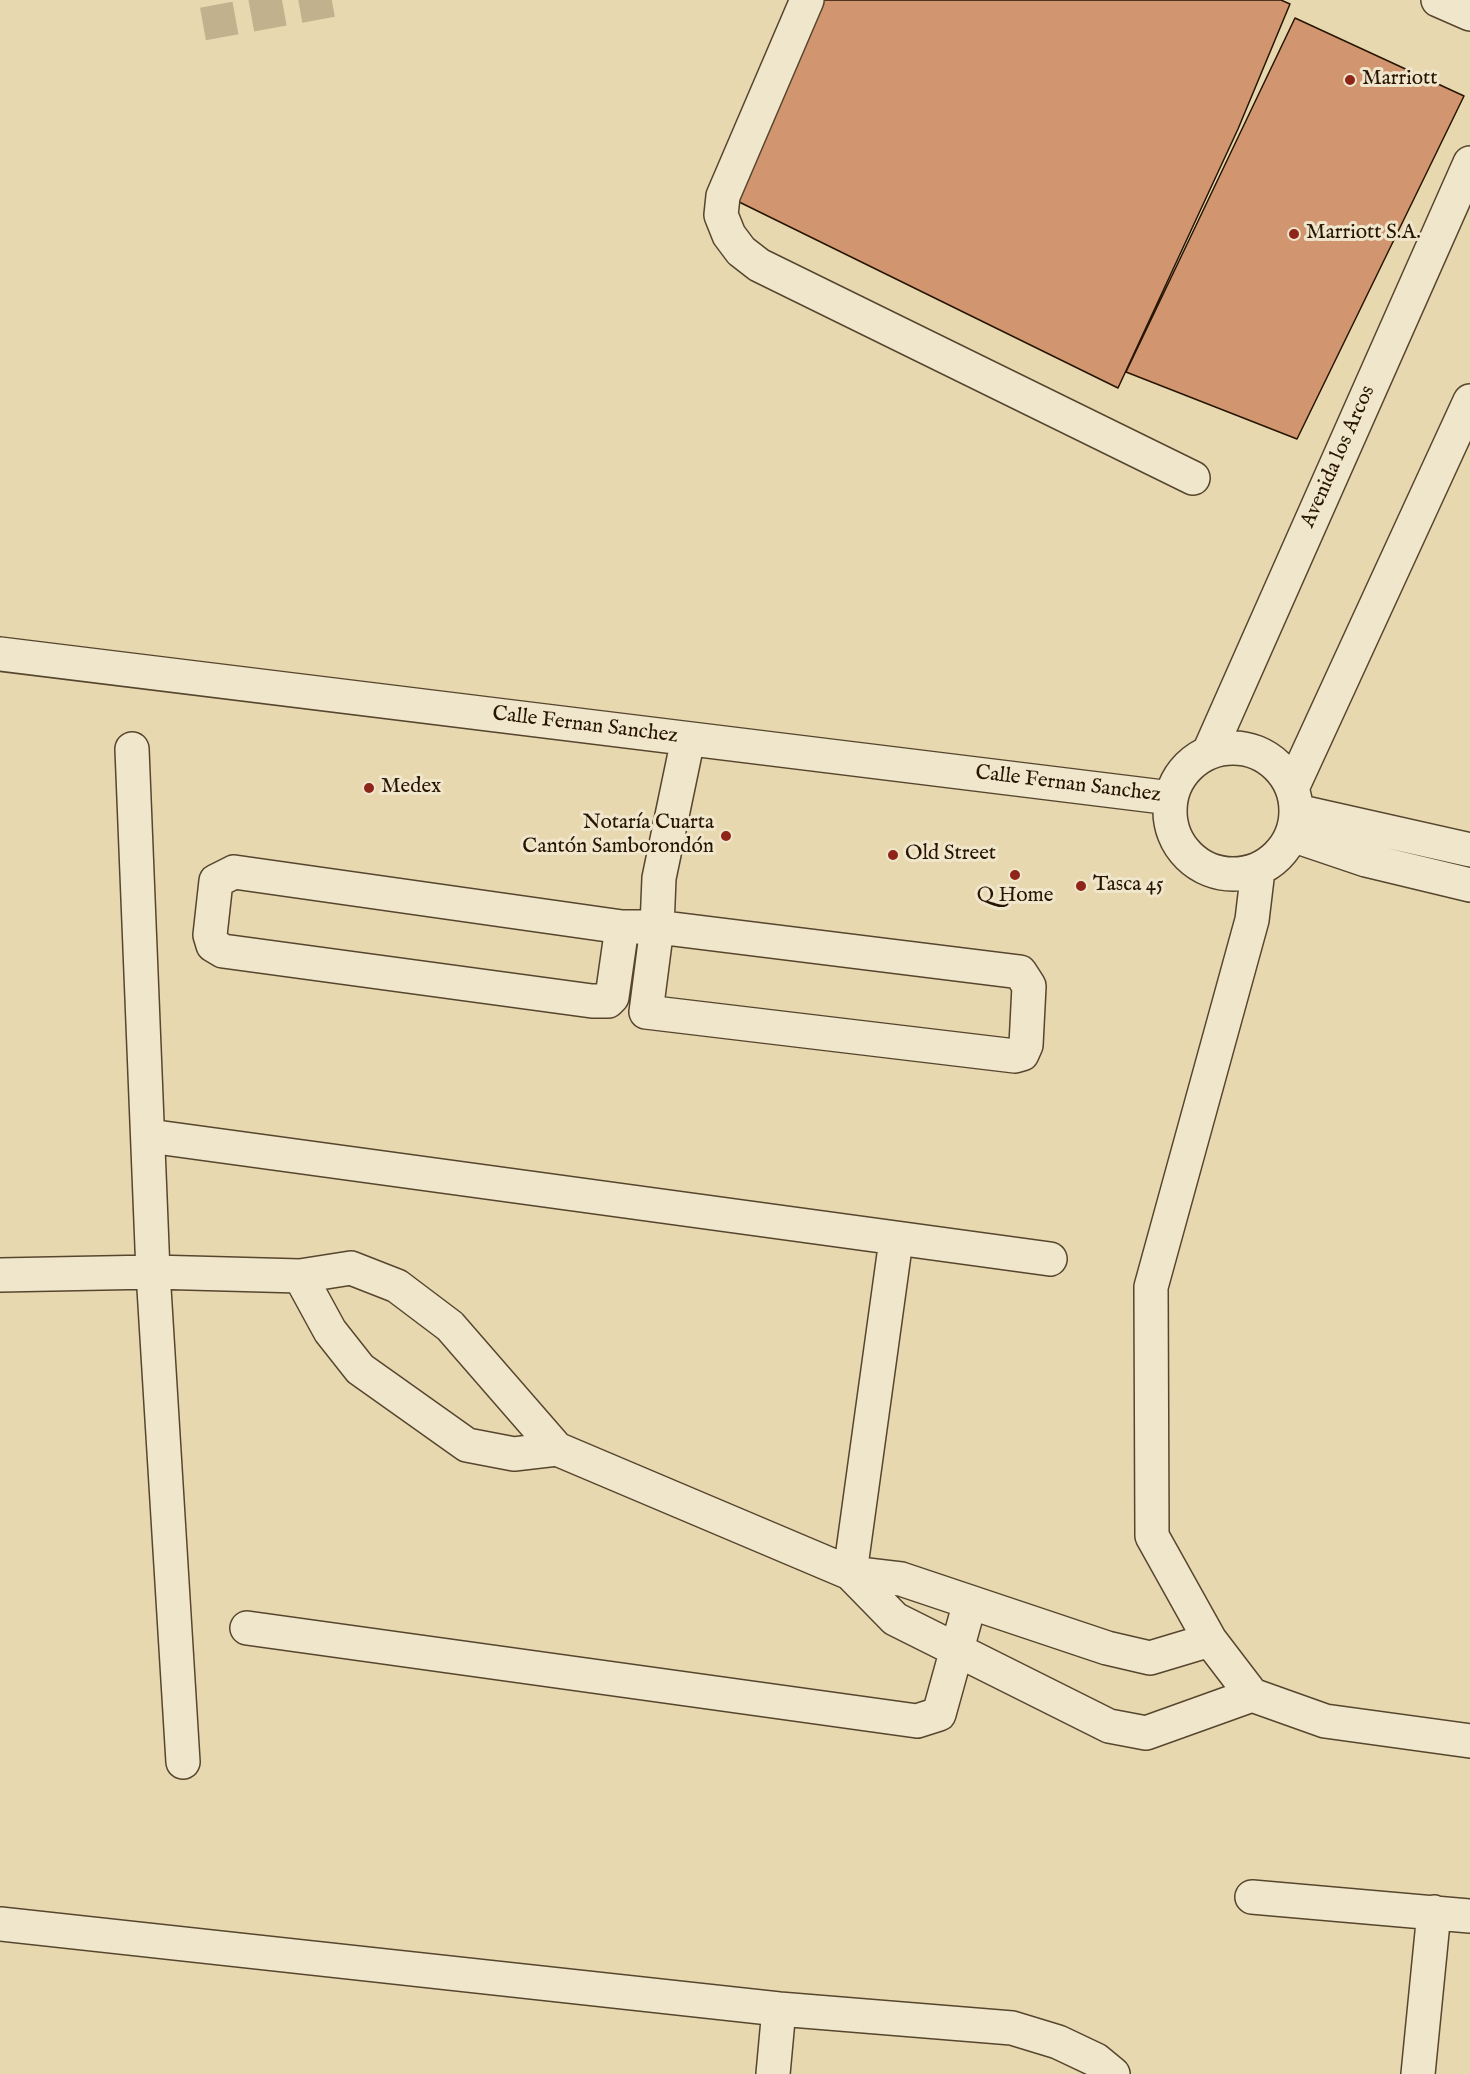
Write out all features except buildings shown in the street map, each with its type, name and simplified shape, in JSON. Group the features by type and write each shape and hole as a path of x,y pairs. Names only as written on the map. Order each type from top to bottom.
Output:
{"street":[{"path":"807,0 723,196 721,215 729,236 741,251 759,265 1192,478"},
{"path":"1438,0 1470,14"},
{"name":"Avenida los Arcos","path":"1209,752 1470,163"},
{"path":"1470,400 1294,810 1279,855 1258,870 1236,875 1213,872 1193,861 1178,843 1170,821 1171,798 1178,779 1191,763 1209,752 1233,747 1258,752 1278,765 1294,810 1366,860 1470,885"},
{"name":"Calle Fernan Sanchez","path":"0,654 1171,798"},
{"path":"622,927 612,998 602,1002 223,951 213,945 210,935 216,880 234,872 622,927 657,927 1020,972 1029,986 1026,1045 1022,1054 1015,1056 646,1012 657,927 658,878 688,739"},
{"path":"132,749 153,1272 183,1762"},
{"path":"1294,810 1470,850"},
{"path":"1258,870 1251,920 1150,1287 1152,1536 1210,1640 1252,1695 1325,1720 1470,1741"},
{"path":"149,1136 896,1240 1050,1259"},
{"path":"850,1573 896,1240"},
{"path":"0,1275 153,1272 300,1276 351,1268 397,1286 450,1326 557,1449 850,1573 901,1579 1107,1648 1150,1658 1210,1640"},
{"path":"300,1276 330,1330 360,1370 467,1445 514,1454 557,1449"},
{"path":"850,1573 896,1619 1101,1722 1146,1733 1252,1695"},
{"path":"247,1628 917,1721 939,1714 970,1602"},
{"path":"1252,1897 1470,1916"},
{"path":"1419,2074 1434,1912"},
{"path":"0,1924 779,2009 1012,2028 1058,2042 1096,2060 1113,2074"},
{"path":"773,2074 779,2009"}],"tunnel":[{"path":"203,24 335,0"}],"place":[{"name":"Marriott","path":"1350,80"},
{"name":"Marriott S.A.","path":"1294,234"},
{"name":"Medex","path":"369,788"},
{"name":"Notaría Cuarta Cantón Samborondón","path":"726,836"},
{"name":"Old Street","path":"893,855"},
{"name":"Q Home","path":"1015,875"},
{"name":"Tasca 45","path":"1081,886"}]}
